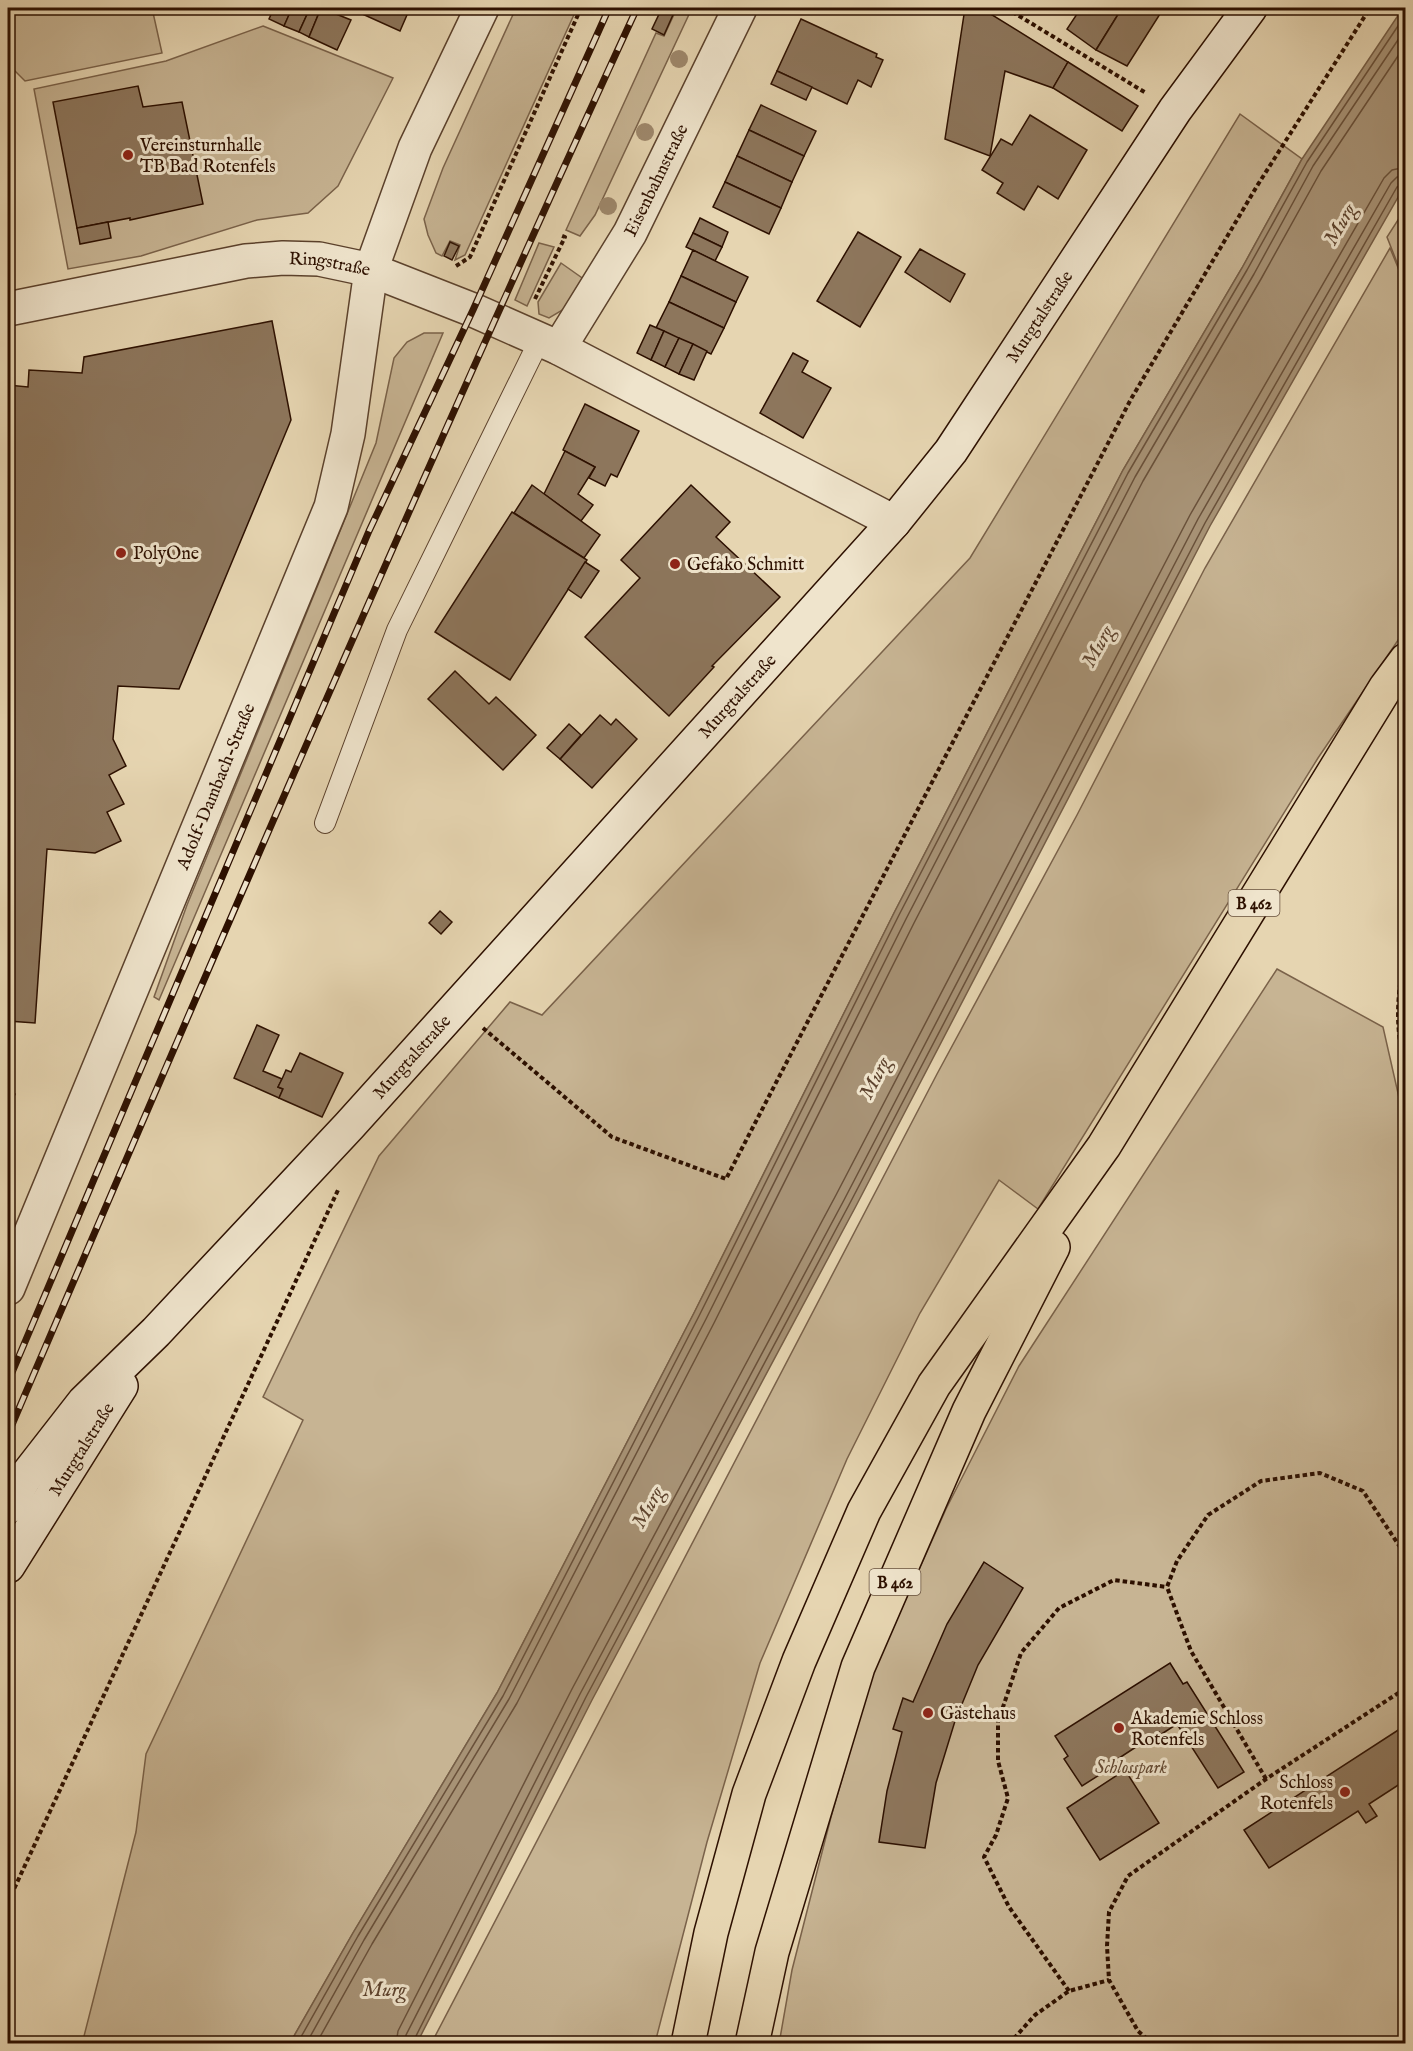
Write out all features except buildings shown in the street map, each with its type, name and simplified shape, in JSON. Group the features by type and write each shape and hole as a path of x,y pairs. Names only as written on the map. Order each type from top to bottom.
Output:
{"main road":[{"name":"B 462","path":"688,2043 711,1933 749,1794 799,1661 864,1511 934,1385 1104,1146 1386,687 1406,660"},
{"name":"B 462","path":"752,2043 772,1952 858,1667 969,1411 1104,1146"}],"street":[{"name":"Ringstraße","path":"8,309 246,261 282,258 319,259 371,270 415,148 482,8"},
{"name":"Eisenbahnstraße","path":"550,343 630,233 740,8"},
{"name":"Murgtalstraße","path":"8,1507 24,1479 84,1402 156,1332 349,1126 894,522 951,451 1175,110 1250,8"},
{"path":"371,270 550,343 894,522"},
{"name":"Adolf-Dambach-Straße","path":"8,1288 331,507 348,434 371,270"},
{"name":"Murgtalstraße","path":"8,1566 42,1508 156,1332"}],"lane":[{"path":"325,823 397,630 550,343"}],"path":[{"path":"436,296 447,268 470,257 581,8"},
{"path":"1006,8 1175,110"},
{"path":"505,1048 612,1137 726,1179 1131,399 1257,186 1370,8"},
{"path":"533,303 565,237 560,235"},
{"path":"1406,953 1399,982 1400,1048 1406,1067"},
{"path":"8,1902 332,1206 339,1184"},
{"path":"1266,1779 1191,1651 1167,1587 1177,1562 1208,1515 1261,1481 1320,1473 1363,1491 1406,1556"},
{"path":"1069,1990 1009,1907 984,1857 996,1835 1008,1798 998,1761 998,1722 1021,1653 1059,1608 1114,1580 1167,1587"},
{"path":"1153,2043 1138,2031 1109,1980 1107,1946 1109,1912 1128,1876 1266,1779 1406,1688"},
{"path":"1009,2043 1035,2015 1069,1990 1109,1980"}],"green space":[{"path":"8,8 152,8 162,53 25,81 8,64"},
{"path":"516,8 577,8 465,255 455,260 460,245 450,241 442,256 436,253 424,219 443,168"},
{"path":"677,8 692,8 595,215 580,236 566,230 656,33 664,36"},
{"path":"263,26 393,78 338,186 308,213 257,220 141,256 68,269 34,89 166,61"},
{"path":"1240,114 1302,159 1242,268 1123,470 894,913 694,1313 497,1693 290,2043 82,2044 136,1832 146,1754 303,1420 263,1397 379,1156 510,1002 542,1015 970,558"},
{"path":"1405,209 1405,283 1387,237"},
{"path":"539,243 554,247 527,306 515,300"},
{"path":"1390,248 1406,287 1405,630 1318,758 1038,1209 999,1180 920,1313 847,1459 760,1663 707,1842 655,2043 431,2044 937,1074 1077,815 1205,568"},
{"path":"561,263 585,280 571,305 549,318 539,314 538,302"},
{"path":"424,333 443,333 159,1000 154,997 187,905 376,443 394,358 407,342"},
{"name":"Schlosspark","path":"1277,969 1383,1027 1405,1124 1405,2043 779,2044 792,1970 831,1817 872,1675 946,1509 1019,1366"}],"water":[{"name":"Murg","path":"1403,8 1406,8 1405,185 1210,526 856,1206 592,1700 417,2043 290,2043 497,1693 694,1313 894,913 1123,470 1242,268 1302,159"}],"railway":[{"path":"8,1382 369,531 473,310 609,8"},
{"path":"8,1434 396,541 637,8"}],"place":[{"name":"Vereinsturnhalle TB Bad Rotenfels","path":"128,155"},
{"name":"PolyOne","path":"121,553"},
{"name":"Gefako Schmitt","path":"675,564"},
{"name":"Gästehaus","path":"928,1713"},
{"name":"Akademie Schloss Rotenfels","path":"1119,1728"},
{"name":"Schloss Rotenfels","path":"1345,1792"}]}
